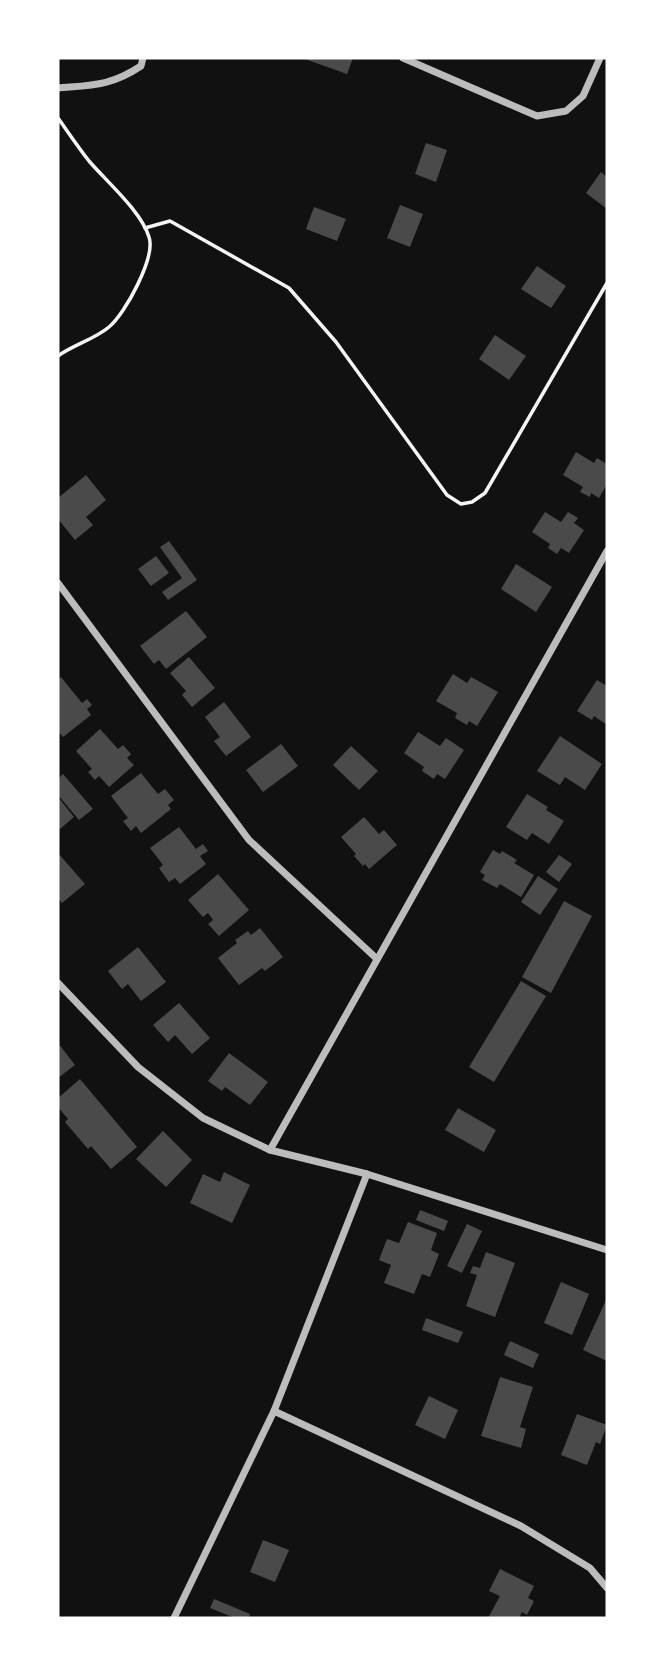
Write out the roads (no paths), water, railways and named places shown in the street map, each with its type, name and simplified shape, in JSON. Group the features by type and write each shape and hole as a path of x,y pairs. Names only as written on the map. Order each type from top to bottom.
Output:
{"street":[{"path":"58,88 102,84 122,79 141,66 143,58"},
{"path":"404,58 537,116 566,111 575,104 583,96 600,58"},
{"path":"270,1150 607,551"},
{"path":"58,583 250,840 377,958"},
{"path":"58,983 138,1068 203,1118 270,1150 367,1174 607,1251"},
{"path":"174,1618 274,1411 367,1174"},
{"path":"274,1411 521,1526 590,1568 607,1588"}]}
